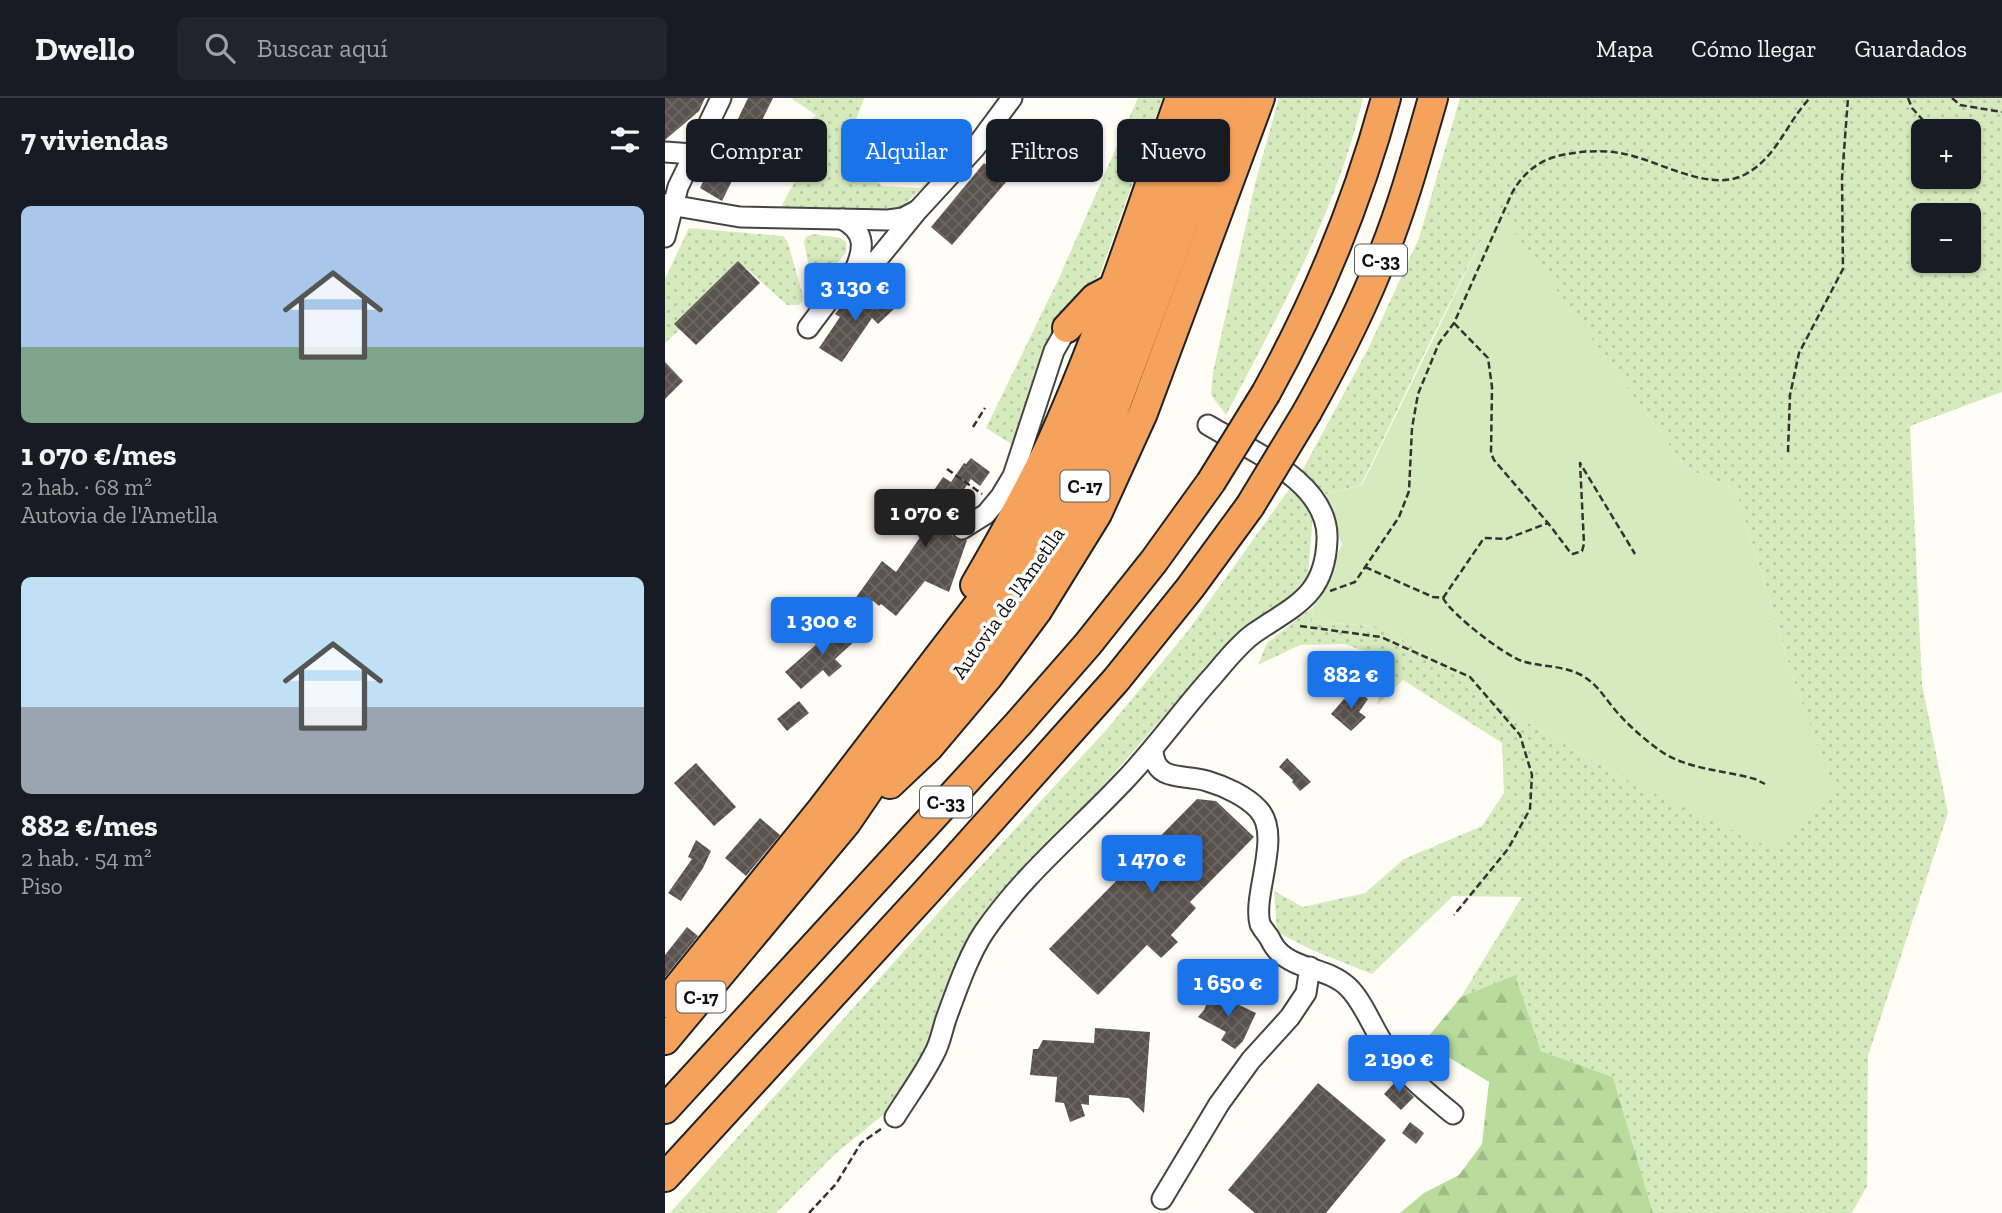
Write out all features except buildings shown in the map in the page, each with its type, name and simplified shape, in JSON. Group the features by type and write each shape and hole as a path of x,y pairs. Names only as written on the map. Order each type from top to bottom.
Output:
{"highway":[{"path":"959,630 966,601 1006,532 1052,441 1094,339 1180,98"},
{"name":"Autovia de l'Ametlla","path":"665,1003 822,809 1015,557 1056,486 1103,381 1205,98"},
{"name":"Autovia de l'Ametlla","path":"665,1040 846,823 876,779 1007,612 1047,553 1087,482 1134,363 1231,98"},
{"path":"846,823 907,770 988,677 1037,611 1085,536 1122,463 1143,413 1260,98"},
{"name":"C-33","path":"665,1108 1018,724 1088,644 1154,561 1210,482 1266,393 1292,345 1341,236 1368,163 1386,98"},
{"name":"C-33","path":"665,1177 1117,680 1190,588 1250,506 1307,412 1361,309 1410,179 1433,98"},
{"path":"1067,328 1095,298 1113,288"},
{"path":"1067,328 1079,328 1094,339"}],"street":[{"path":"710,119 721,98"},
{"path":"809,328 841,284 854,272 877,260 917,211 975,148 1012,98"},
{"path":"665,152 686,154"},
{"path":"665,237 669,205 686,169"},
{"path":"669,205 740,217 887,220 903,218 917,211"},
{"path":"842,219 852,224 861,240 862,250 854,272"},
{"path":"962,529 986,514 996,503 1017,467 1054,351 1060,336 1067,328"},
{"path":"895,1117 935,1054 954,996 982,935 1013,892 1077,831 1153,751 1213,675 1251,636 1298,606 1311,593 1327,544 1326,523 1315,500 1291,474 1207,425"},
{"path":"1153,751 1154,761 1160,769 1176,777 1205,780 1229,790 1260,810 1267,830 1268,846 1259,911 1260,925 1278,952 1327,973 1349,988 1386,1048 1408,1074 1453,1114"},
{"path":"1162,1199 1219,1104 1251,1060 1290,1017 1306,993 1310,967"}],"path":[{"path":"1311,593 1333,591 1355,582 1399,517 1409,491 1412,428 1418,394 1439,343 1454,323 1512,193 1531,168 1552,157 1600,150 1645,159 1693,176 1733,179 1755,168 1773,152 1810,98"},
{"path":"1788,452 1790,395 1799,353 1843,269 1842,178 1848,98"},
{"path":"1908,98 1912,108 1922,119"},
{"path":"1951,98 1960,105 2002,112"},
{"path":"1454,323 1488,358 1492,387 1491,453 1494,460 1573,554 1582,551 1584,544 1580,464 1636,554"},
{"path":"973,427 985,408"},
{"path":"947,469 996,503"},
{"path":"1443,598 1484,538 1506,539 1548,523"},
{"path":"1365,567 1433,597 1443,598"},
{"path":"1443,598 1447,605 1478,632 1512,657 1569,670 1592,682 1616,712 1662,752 1692,766 1749,777 1765,784"},
{"path":"1273,622 1381,637 1469,677 1520,735 1532,775 1530,808 1508,849 1454,915"},
{"path":"809,1213 836,1184 861,1143 895,1117"}],"green space":[{"path":"791,98 864,98 856,119 841,119 841,182 878,182 882,186 920,188 929,182 897,211 780,209 794,182 827,182 827,119 812,119 816,115"},
{"path":"1138,98 1163,98 1155,119 1129,119"},
{"path":"1279,98 1363,98 1338,181 1305,261 1226,415 1211,395 1213,372 1256,180"},
{"path":"1460,98 2002,98 2002,392 1910,426 1922,684 1948,813 1868,1056 1867,1186 1852,1213 1653,1213 1613,1077 1541,1051 1515,975 1461,997 1522,897 1453,896 1372,974 1312,950 1277,932 1274,891 1303,907 1365,893 1404,859 1482,826 1504,793 1502,743 1403,680 1377,705 1389,660 1345,644 1300,645 1258,665 1267,643 1313,607 1312,621 1383,627 1527,722 1626,780 1832,788 1794,681 1736,490 1686,468 1497,209 1361,485 1323,495 1302,471 1369,347 1419,238"},
{"path":"1117,146 1117,182 1133,182 1100,274 1061,318 1034,374 1013,445 986,428 1059,278"},
{"path":"1497,208 1686,468 1736,490 1794,681 1833,788 1773,849 1626,780 1527,722 1383,627 1312,621 1313,607 1342,544 1323,495 1362,485"},
{"path":"689,228 783,236 788,243 803,296 802,302 798,305 787,305 746,268 665,343 665,279"},
{"path":"813,234 841,238 846,242 846,252 826,277 816,277 810,272 804,242 806,237"},
{"path":"1290,488 1313,515 1308,575 1284,605 1222,650 1110,778 986,913 971,939 926,1046 889,1110 835,1154 776,1213 670,1213 946,904 1108,728 1187,632"},
{"path":"1515,975 1541,1051 1613,1077 1653,1213 1400,1213 1424,1193 1459,1175 1482,1144 1489,1082 1424,1042 1461,997"}]}
